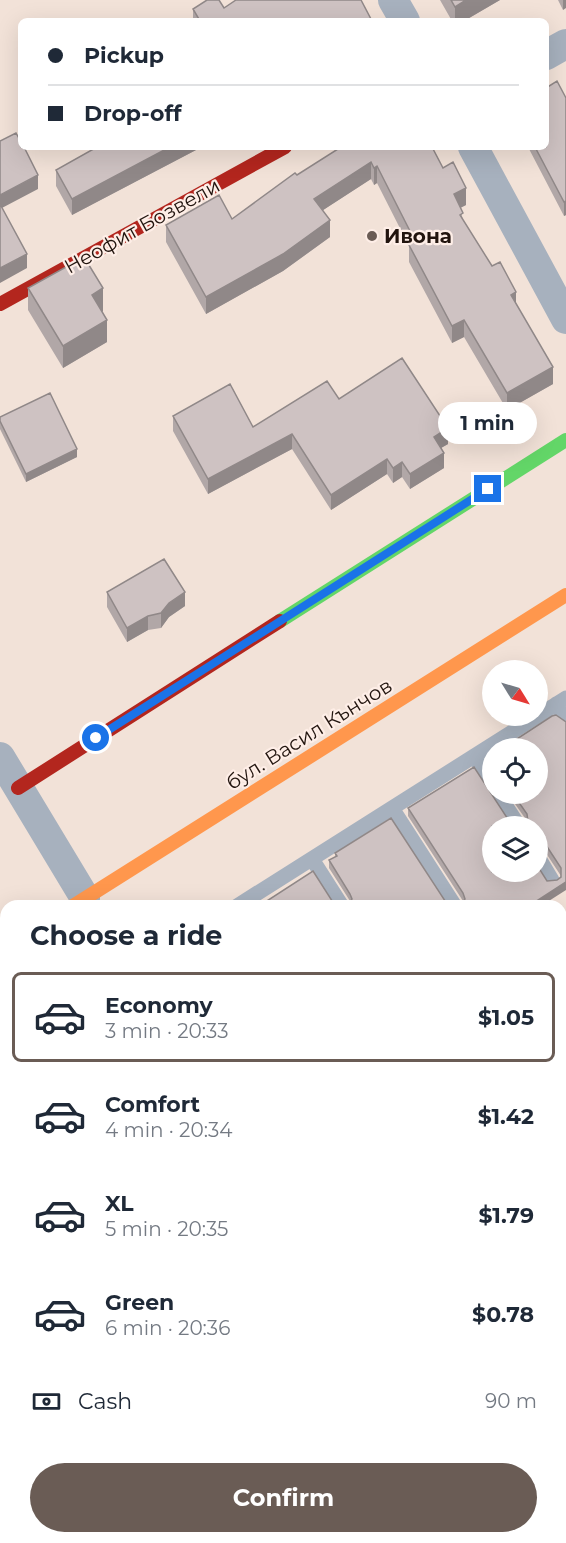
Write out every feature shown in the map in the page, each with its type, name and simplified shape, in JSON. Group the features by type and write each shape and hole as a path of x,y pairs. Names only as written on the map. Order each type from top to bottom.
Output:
{"street":[{"path":"393,0 403,18"},
{"path":"549,53 566,44"},
{"name":"Неофит Бозвели","path":"0,304 280,150"},
{"path":"475,150 566,319"},
{"path":"18,788 566,440"},
{"name":"бул. Васил Кънчов","path":"82,900 566,595"},
{"path":"0,757 78,900"}],"lane":[{"path":"247,900 561,701 566,720"},
{"path":"474,756 482,768"},
{"path":"392,808 451,900"},
{"path":"312,859 338,900"},
{"path":"548,873 552,880"}],"building":[{"path":"207,0 219,0 224,8 236,0 361,0 370,18 198,18 193,9"},
{"path":"451,0 466,0 455,7"},
{"path":"557,81 566,98 566,201 564,202 537,150 549,150 549,86"},
{"path":"16,133 18,150 26,150 38,175 0,195 0,141"},
{"path":"92,150 164,150 72,199 56,170"},
{"path":"336,150 434,150 443,168 453,162 466,188 454,194 463,213 460,215 492,266 500,262 516,292 511,295 553,367 507,393 464,320 452,326 409,245 415,241 377,166 374,168 371,162 314,199 330,220 283,254 206,297 166,225 219,195 232,219 295,173 297,175"},
{"path":"0,204 27,254 0,268"},
{"path":"84,257 103,288 92,295 107,320 63,346 28,288"},
{"path":"402,358 448,428 434,437 444,453 410,474 402,462 393,468 387,459 331,495 292,434 208,479 173,416 230,384 253,427 327,381 339,399"},
{"path":"50,393 77,449 26,474 0,417"},
{"path":"164,559 185,592 169,603 161,613 148,616 127,628 107,592"},
{"path":"556,715 566,722 566,882 538,900 464,900 463,893 408,808 474,767 482,779 482,804 498,804 506,816 482,816 482,882 557,880 561,877 561,868 548,848 548,816 527,816 520,804 548,804 548,738 518,738 537,726 548,726 548,719"},
{"path":"391,818 444,900 351,900 329,860 337,856 335,853"},
{"path":"313,871 331,900 268,900"}],"traffic: fast":[{"path":"280,621 566,440"}],"traffic: slow":[{"path":"83,900 566,595"}],"traffic: jam":[{"path":"0,304 280,150"},
{"path":"18,788 280,621"}],"place":[{"name":"Ивона","path":"372,236"}],"route":[{"path":"96,738 488,489"}]}
